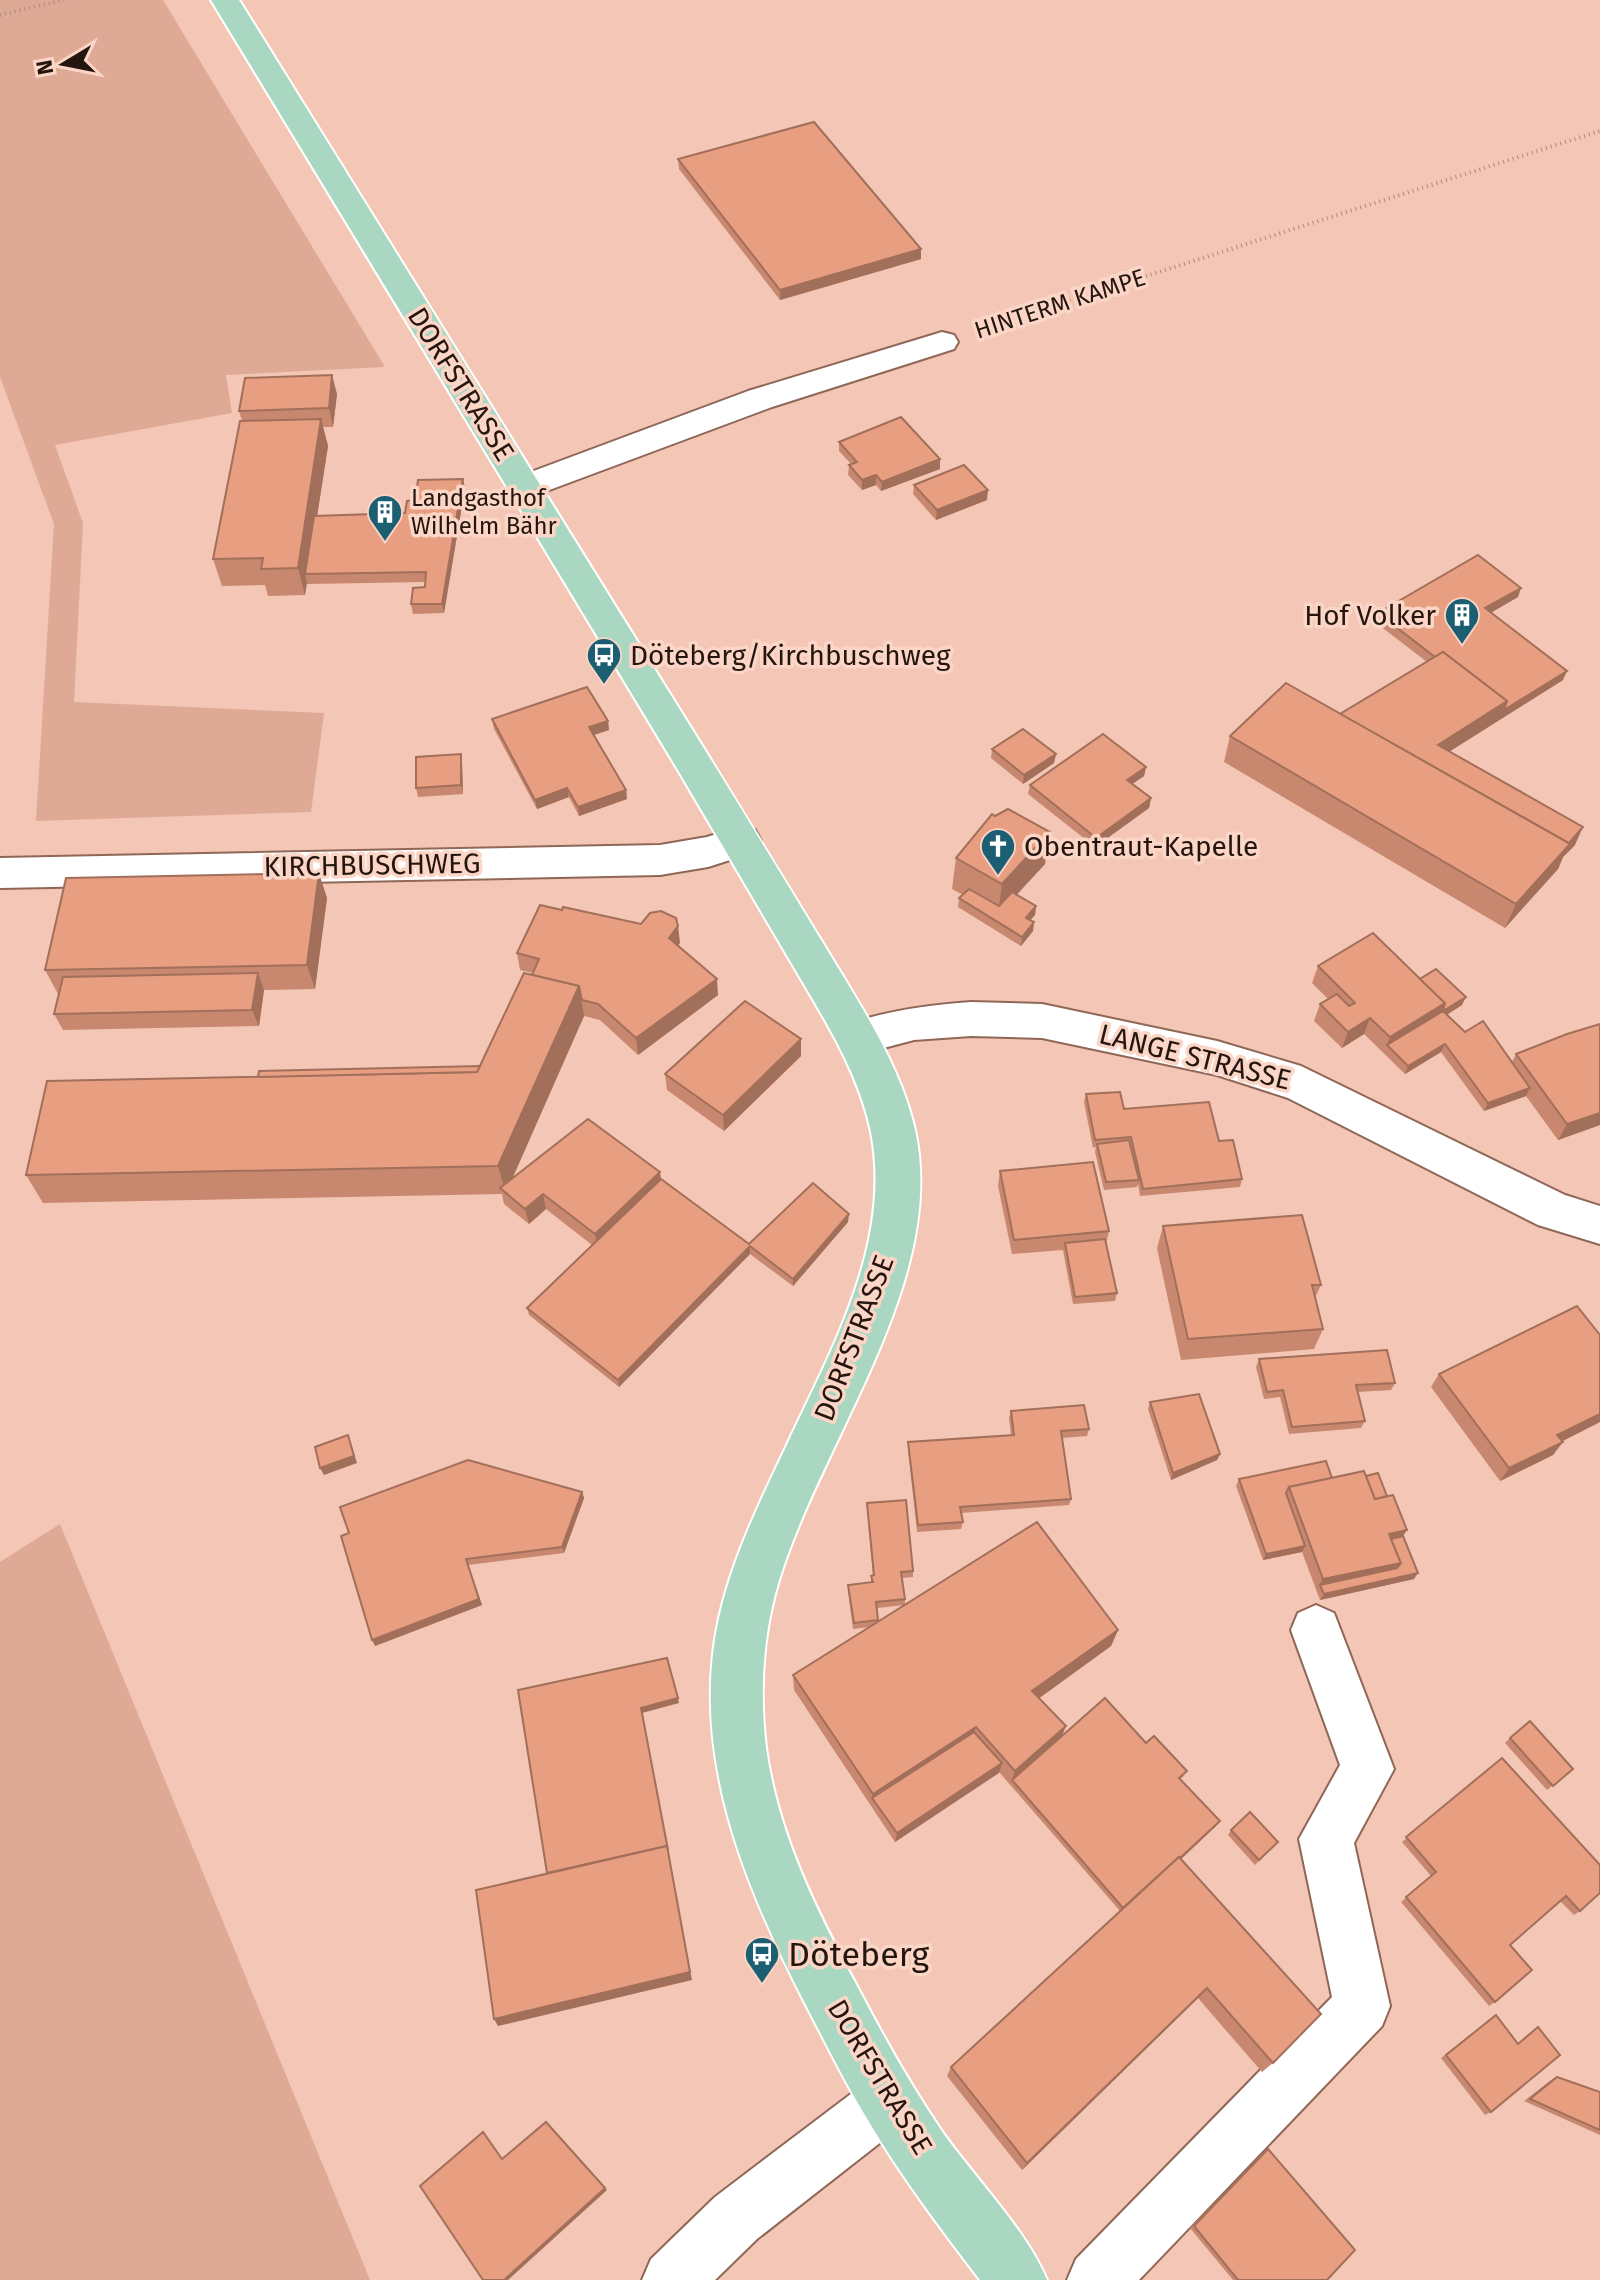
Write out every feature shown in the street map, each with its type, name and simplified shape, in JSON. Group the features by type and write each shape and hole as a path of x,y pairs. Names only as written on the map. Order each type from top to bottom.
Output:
{"main road":[{"name":"DORFSTRASSE","path":"225,0 741,841 857,1038 887,1107 895,1143 894,1232 878,1288 756,1576 747,1604 738,1656 737,1715 750,1803 768,1867 822,1978 888,2101 964,2211 1017,2280"}],"street":[{"name":"HINTERM KAMPE","path":"524,487 760,399 942,342"},
{"name":"KIRCHBUSCHWEG","path":"0,873 660,860 708,852 741,841"},
{"name":"LANGE STRASSE","path":"857,1038 914,1023 971,1019 1042,1021 1217,1058 1301,1084 1554,1211 1600,1225"},
{"path":"1097,2280 1362,2006 1326,1839 1368,1769 1316,1630"},
{"path":"672,2280 736,2218 888,2101"}],"path":[{"path":"0,15 64,0"},
{"name":"HINTERM KAMPE","path":"942,342 1600,131"}],"shaded area":[{"path":"0,0 163,0 385,367 226,375 232,413 55,445 83,523 74,702 324,713 311,812 36,821 54,524 0,377"},
{"path":"60,1524 370,2280 0,2280 0,1562"}],"building":[{"path":"814,122 921,249 780,290 678,159"},
{"path":"332,375 329,408 239,411 245,378"},
{"path":"901,417 940,459 882,482 876,475 862,480 849,465 857,462 839,442"},
{"path":"321,419 298,568 261,569 263,558 213,559 240,421"},
{"path":"964,465 988,490 937,510 914,485"},
{"name":"Landgasthof Wilhelm Bähr","path":"463,479 442,604 411,604 413,588 425,587 426,572 305,574 314,516 405,513 407,501 415,500 418,480"},
{"name":"Hof Volker","path":"1478,555 1521,588 1485,608 1567,671 1504,710 1507,701 1443,652 1435,657 1378,613"},
{"path":"1443,652 1507,701 1438,745 1583,827 1569,843 1340,714"},
{"path":"1286,683 1570,844 1516,904 1230,736"},
{"path":"587,687 608,721 589,727 626,790 578,807 567,788 535,800 492,719"},
{"path":"1023,729 1056,754 1024,775 992,749"},
{"path":"1103,734 1146,767 1127,780 1151,798 1096,838 1030,785"},
{"path":"461,754 461,785 416,788 416,757"},
{"path":"1008,809 1050,832 1002,884 956,858 992,814 995,816"},
{"path":"319,873 307,965 45,970 66,878"},
{"path":"969,889 999,906 1012,892 1036,906 1026,918 1034,922 1022,937 959,898"},
{"path":"540,905 641,924 650,913 661,911 676,918 678,926 669,938 717,979 636,1038 598,1004 582,1000 579,986 532,975 539,959 517,953"},
{"path":"1373,933 1445,1003 1390,1037 1370,1018 1348,1032 1320,1004 1337,994 1349,1006 1355,1003 1318,966"},
{"path":"1436,969 1466,997 1443,1011 1445,1003 1420,979"},
{"path":"258,973 252,1010 54,1014 63,977"},
{"path":"524,973 579,986 498,1166 26,1175 47,1081 477,1072"},
{"path":"745,1001 801,1039 723,1115 665,1074"},
{"path":"1443,1011 1465,1032 1483,1021 1530,1088 1488,1103 1445,1044 1408,1066 1387,1045"},
{"path":"1600,1024 1600,1113 1567,1124 1516,1054"},
{"path":"480,1066 477,1072 258,1077 259,1071"},
{"path":"1120,1092 1124,1109 1209,1102 1219,1141 1233,1140 1242,1179 1143,1189 1131,1137 1095,1140 1086,1094"},
{"path":"588,1119 660,1172 595,1234 543,1194 525,1209 500,1188"},
{"path":"1129,1140 1139,1180 1106,1182 1097,1144"},
{"path":"1093,1162 1109,1231 1014,1240 1000,1171"},
{"path":"661,1179 749,1244 813,1183 849,1214 793,1279 750,1246 618,1380 527,1308"},
{"path":"1302,1215 1321,1285 1312,1285 1323,1329 1188,1339 1163,1226"},
{"path":"1105,1239 1117,1293 1075,1297 1065,1243"},
{"path":"1577,1306 1600,1335 1600,1414 1557,1435 1563,1442 1509,1468 1439,1374"},
{"path":"1387,1350 1395,1383 1356,1385 1365,1421 1292,1427 1283,1390 1267,1392 1259,1359"},
{"path":"1199,1394 1220,1454 1173,1473 1150,1402"},
{"path":"1084,1405 1089,1429 1061,1431 1071,1499 960,1507 963,1522 918,1525 908,1442 1014,1435 1011,1411"},
{"path":"348,1435 354,1456 320,1468 315,1447"},
{"path":"468,1460 582,1492 562,1547 466,1559 479,1599 372,1640 341,1536 349,1533 340,1507"},
{"path":"1326,1461 1332,1478 1289,1487 1286,1493 1305,1546 1266,1554 1239,1479"},
{"path":"1364,1471 1375,1499 1393,1495 1407,1530 1389,1534 1401,1563 1323,1579 1289,1487"},
{"path":"1378,1473 1387,1496 1375,1499 1366,1476"},
{"path":"906,1500 913,1571 901,1572 905,1599 876,1602 878,1620 854,1623 848,1585 873,1582 871,1576 874,1575 867,1503"},
{"path":"1037,1522 1118,1630 1032,1691 1066,1726 1015,1771 976,1727 873,1794 793,1675"},
{"path":"1403,1536 1418,1573 1324,1594 1320,1585 1397,1568 1401,1563 1391,1539"},
{"path":"667,1658 678,1698 641,1708 668,1850 667,1846 547,1873 518,1690"},
{"path":"1105,1698 1146,1743 1154,1736 1187,1771 1179,1778 1220,1821 1123,1908 1012,1780"},
{"path":"1530,1721 1573,1769 1553,1786 1510,1738"},
{"path":"974,1732 1002,1763 897,1833 872,1798"},
{"path":"1502,1758 1600,1865 1600,1893 1580,1911 1566,1896 1510,1945 1532,1970 1495,2002 1406,1897 1436,1872 1406,1837"},
{"path":"1250,1812 1278,1842 1259,1860 1231,1830"},
{"path":"667,1846 690,1972 494,2019 476,1890"},
{"path":"1179,1857 1321,2014 1273,2063 1207,1988 1027,2163 951,2067"},
{"path":"1496,2015 1518,2044 1538,2027 1560,2055 1491,2112 1446,2055"},
{"path":"1557,2077 1600,2092 1600,2130 1530,2099"},
{"path":"546,2122 605,2188 504,2280 483,2280 420,2186 483,2132 502,2159"},
{"path":"1268,2149 1355,2250 1327,2280 1238,2280 1194,2226"}],"place":[{"name":"Landgasthof Wilhelm Bähr","path":"385,543"},
{"name":"Hof Volker","path":"1462,646"},
{"name":"Döteberg/Kirchbuschweg","path":"604,686"},
{"name":"Obentraut-Kapelle","path":"998,877"},
{"name":"Döteberg","path":"762,1985"}]}
